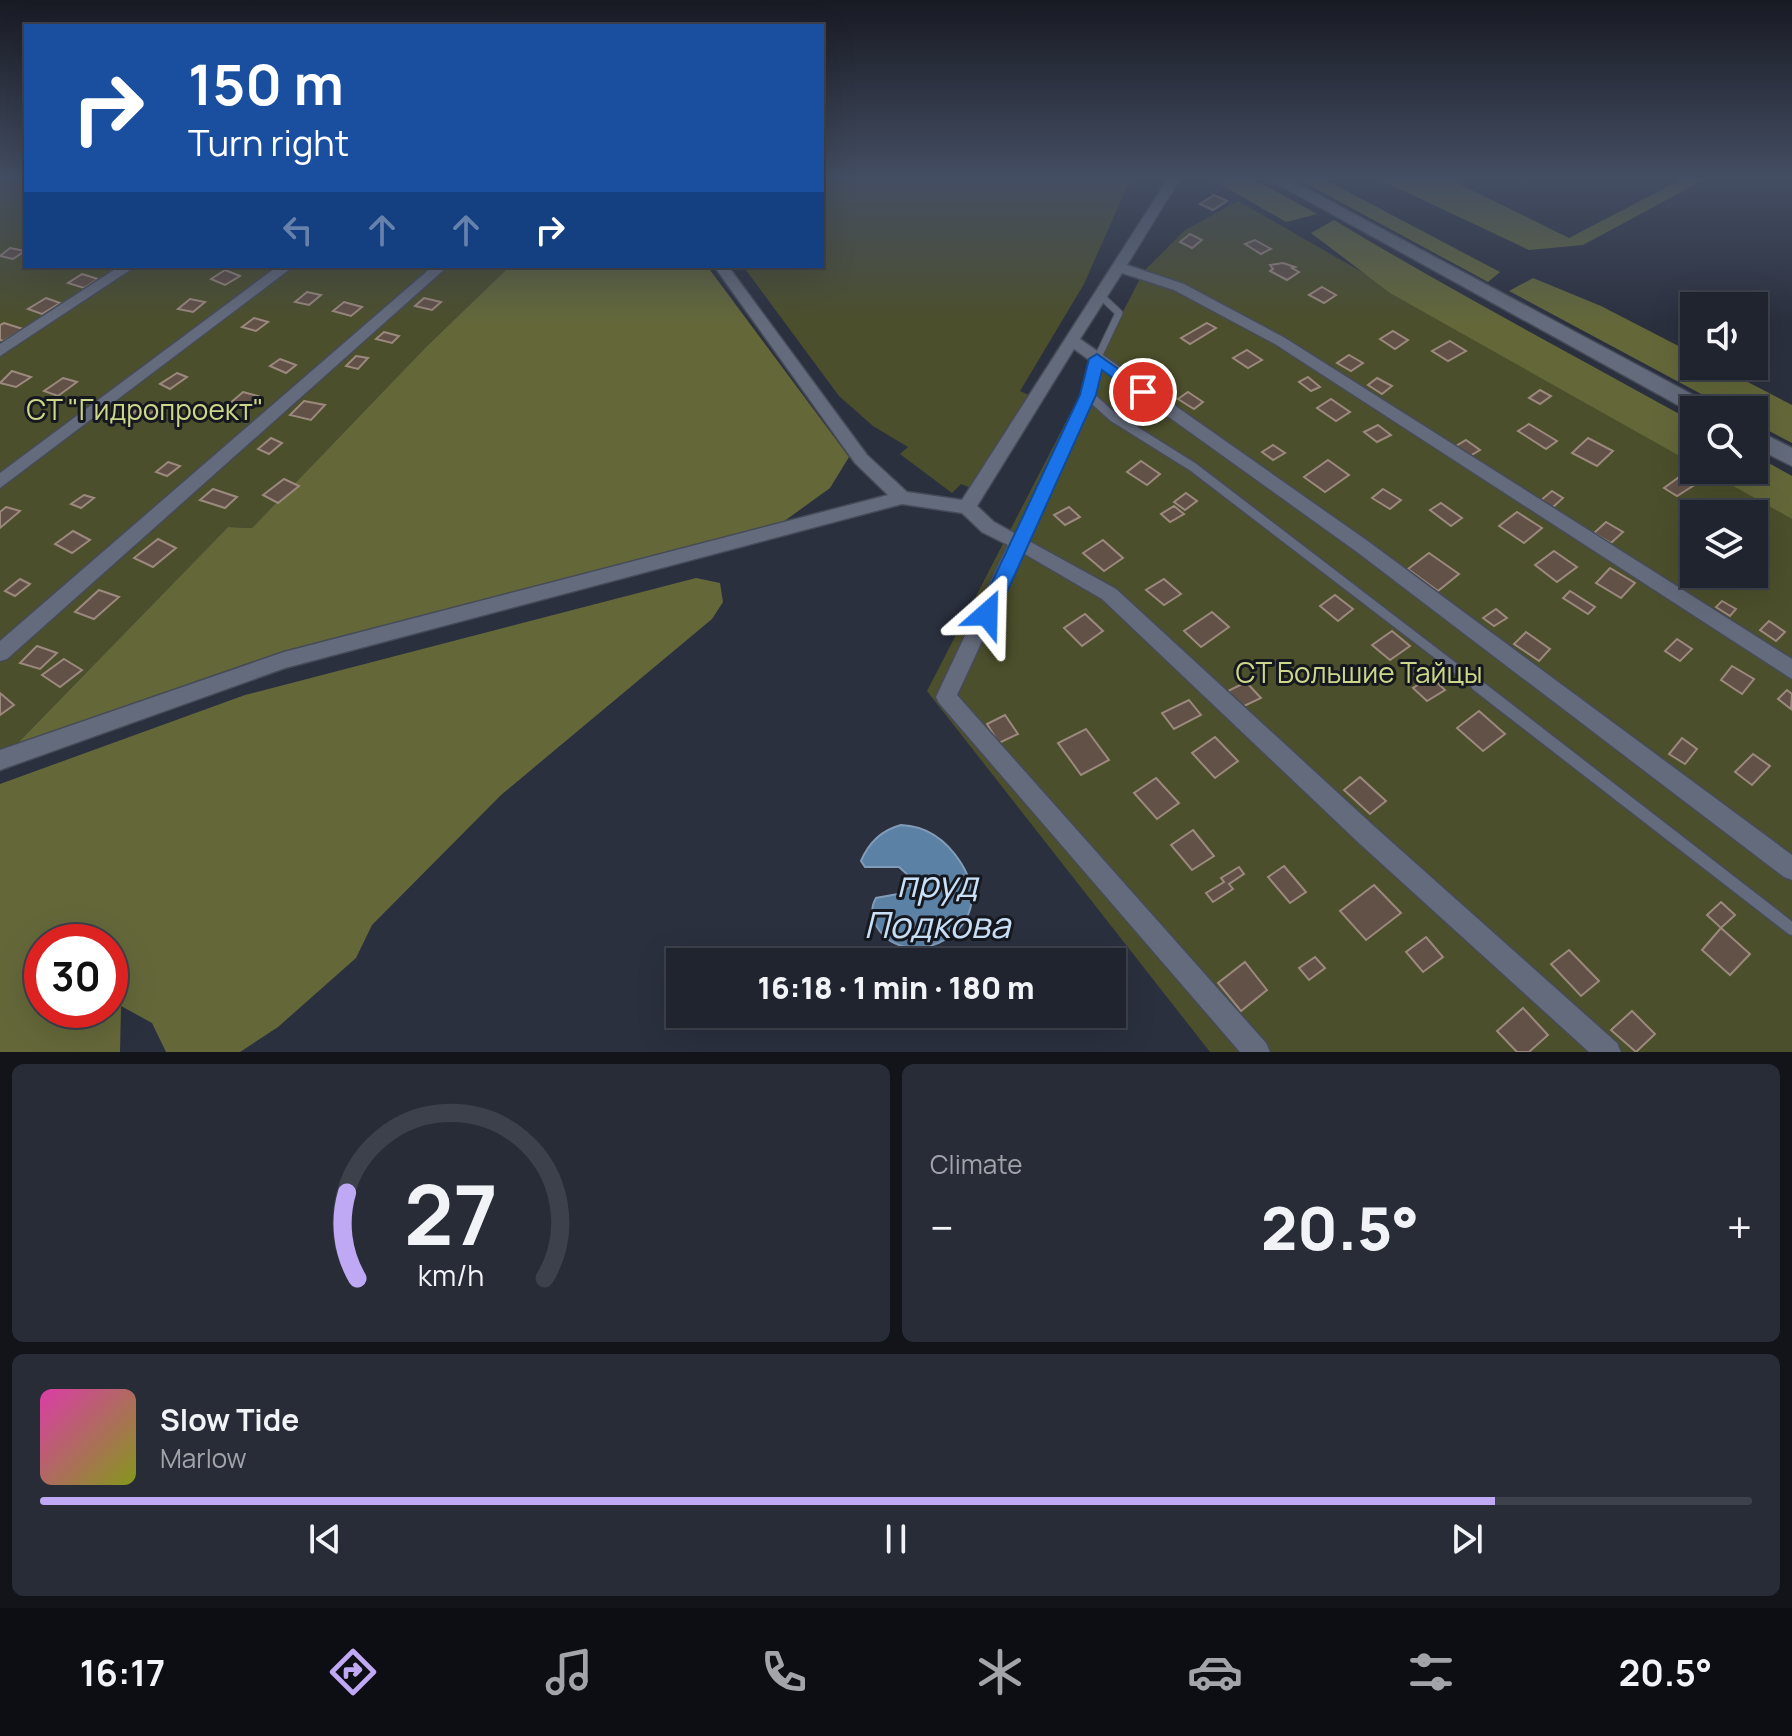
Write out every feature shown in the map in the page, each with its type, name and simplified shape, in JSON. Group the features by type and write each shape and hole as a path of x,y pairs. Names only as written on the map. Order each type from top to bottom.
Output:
{"main road":[{"path":"1364,226 1680,397"},
{"path":"1768,445 1792,458"}],"street":[{"path":"967,507 1144,226"},
{"path":"1119,267 1179,287 1280,341 1792,670"},
{"path":"0,351 126,268"},
{"path":"0,482 284,268"},
{"path":"0,653 439,268"},
{"path":"722,268 861,459 902,498"},
{"path":"1073,341 1363,547 1792,869"},
{"path":"0,760 284,660 902,498 967,507 988,527 1109,594 1356,826 1608,1052"},
{"path":"1019,542 946,697 1257,1052"}],"lane":[{"path":"1019,542 1088,395 1097,359 1119,313 1101,296"},
{"path":"1088,395 1113,417 1193,467 1307,552 1792,929"}],"green space":[{"name":"СТ \"Гидропроект\"","path":"0,226 24,226 24,268 508,268 426,347 252,528 228,527 10,751 0,755"},
{"path":"824,226 1110,226 1084,284 1020,391 1031,396 976,490 961,484 952,493 900,454 908,447 873,426 839,396 744,268 824,268"},
{"name":"СТ Большие Тайцы","path":"1192,226 1282,226 1680,454 1680,484 1733,484 1761,500 1680,500 1680,588 1768,588 1768,504 1792,518 1792,1052 1210,1052 927,691 1144,271"},
{"path":"1323,226 1345,226 1680,414 1680,456 1390,293 1311,233"},
{"path":"1385,226 1413,226 1500,272 1488,282"},
{"path":"1478,226 1545,226 1569,238 1592,226 1618,226 1583,245 1529,250"},
{"path":"508,268 708,268 849,457 830,488 783,522 279,657 10,751 228,527 252,528 426,347"},
{"path":"1533,278 1601,306 1680,347 1680,380 1744,380 1792,405 1792,443 1768,430 1768,396 1705,396 1509,291"},
{"path":"1768,463 1792,476 1792,519 1768,505 1768,500 1758,500 1730,484 1768,484"},
{"path":"696,578 720,583 723,602 712,619 501,795 372,925 356,958 278,1027 240,1052 166,1052 152,1023 128,1010 128,924 24,924 24,1028 121,1028 120,1052 0,1052 0,784 245,695"}],"water":[{"name":"пруд Подкова","path":"901,825 919,828 943,842 961,863 971,887 970,909 961,926 946,939 928,946 909,947 891,941 877,927 873,916 876,898 898,894 910,887 909,876 899,867 865,867 861,861 877,838"}],"building":[{"path":"1190,234 1202,240 1192,248 1180,242"},
{"path":"1255,240 1271,249 1261,254 1245,244"},
{"path":"10,248 24,251 13,259 0,256"},
{"path":"1283,263 1299,272 1287,280 1270,271 1273,269 1270,265"},
{"path":"225,270 240,276 225,285 211,279"},
{"path":"82,274 98,279 84,288 68,283"},
{"path":"1322,287 1336,295 1324,303 1309,295"},
{"path":"307,292 321,295 309,305 295,302"},
{"path":"46,298 60,303 42,314 28,309"},
{"path":"424,298 441,302 432,310 415,306"},
{"path":"190,299 205,302 193,312 178,309"},
{"path":"344,302 362,307 351,316 333,311"},
{"path":"254,318 268,322 256,331 242,327"},
{"path":"4,323 23,329 3,341 0,340 0,325"},
{"path":"1207,323 1216,328 1190,344 1181,338"},
{"path":"1393,331 1408,340 1395,349 1380,339"},
{"path":"384,332 399,336 392,343 376,339"},
{"path":"1450,341 1466,351 1448,361 1432,351"},
{"path":"1247,350 1262,360 1248,368 1233,358"},
{"path":"1349,355 1363,363 1351,371 1337,363"},
{"path":"356,356 368,358 358,369 346,366"},
{"path":"280,359 296,365 286,373 270,366"},
{"path":"12,371 31,377 16,387 0,383"},
{"path":"177,373 187,377 170,389 160,384"},
{"path":"1308,377 1320,387 1311,391 1299,382"},
{"path":"63,378 77,382 58,396 44,391"},
{"path":"1377,378 1392,386 1382,394 1368,385"},
{"path":"1540,390 1551,396 1540,404 1529,398"},
{"path":"243,392 258,396 244,409 228,405"},
{"path":"1188,392 1203,402 1194,409 1178,399"},
{"path":"1331,399 1350,412 1336,421 1317,408"},
{"path":"304,401 325,405 311,420 290,415"},
{"path":"147,403 158,408 140,420 129,416"},
{"path":"1529,424 1557,441 1546,449 1518,431"},
{"path":"1378,425 1391,435 1377,442 1364,432"},
{"path":"271,438 282,443 269,454 258,449"},
{"path":"1588,438 1613,451 1597,466 1572,453"},
{"path":"1466,440 1480,450 1470,456 1456,446"},
{"path":"1273,445 1285,453 1273,460 1262,452"},
{"path":"1328,460 1349,475 1325,492 1304,477"},
{"path":"1141,461 1160,474 1147,485 1127,472"},
{"path":"168,462 180,466 167,476 156,472"},
{"path":"1680,476 1680,484 1696,484 1677,496 1664,488"},
{"path":"284,479 299,486 278,503 263,495"},
{"path":"213,489 237,497 225,508 200,500"},
{"path":"1383,489 1401,500 1390,509 1372,498"},
{"path":"1552,491 1563,498 1552,508 1540,501"},
{"path":"1186,493 1197,501 1185,510 1174,502"},
{"path":"84,495 94,498 81,508 71,504"},
{"path":"1441,503 1462,518 1451,526 1430,510"},
{"path":"1174,506 1184,514 1170,522 1161,514"},
{"path":"6,507 20,511 0,528 0,512"},
{"path":"1069,507 1080,517 1065,525 1054,515"},
{"path":"1517,512 1542,528 1524,543 1499,526"},
{"path":"1606,522 1623,532 1611,543 1594,533"},
{"path":"73,531 90,540 72,553 55,544"},
{"path":"158,539 176,548 153,567 134,558"},
{"path":"1103,540 1123,558 1104,571 1083,553"},
{"path":"1554,551 1577,567 1557,582 1535,565"},
{"path":"1429,553 1459,574 1438,591 1408,569"},
{"path":"1610,568 1635,583 1621,598 1596,583"},
{"path":"20,579 30,584 15,596 5,591"},
{"path":"1164,579 1181,594 1164,605 1146,590"},
{"path":"99,590 119,597 94,619 75,612"},
{"path":"1570,591 1595,607 1588,614 1563,598"},
{"path":"1335,595 1353,609 1338,621 1320,606"},
{"path":"1722,601 1736,609 1730,616 1716,607"},
{"path":"1496,609 1507,618 1494,626 1483,618"},
{"path":"1212,612 1229,627 1201,647 1184,631"},
{"path":"1085,614 1103,631 1082,646 1064,628"},
{"path":"1769,621 1785,632 1776,641 1760,630"},
{"path":"1392,631 1410,646 1390,660 1372,645"},
{"path":"1526,632 1550,649 1539,661 1514,644"},
{"path":"1677,639 1692,649 1680,661 1665,651"},
{"path":"37,646 57,653 40,669 20,663"},
{"path":"64,659 82,670 60,687 42,675"},
{"path":"1732,666 1754,679 1742,694 1721,680"},
{"path":"1431,677 1445,690 1427,701 1413,688"},
{"path":"1246,682 1261,698 1242,707 1228,691"},
{"path":"1787,690 1792,694 1791,709 1778,699"},
{"path":"0,693 14,705 0,715"},
{"path":"1189,700 1201,715 1174,729 1162,713"},
{"path":"1479,711 1505,734 1483,751 1457,728"},
{"path":"1005,715 1018,734 999,743 987,724"},
{"path":"1086,729 1109,760 1081,775 1058,743"},
{"path":"1215,737 1238,761 1215,778 1192,753"},
{"path":"1682,738 1697,749 1685,764 1669,754"},
{"path":"1753,754 1770,766 1752,785 1735,772"},
{"path":"1360,777 1386,801 1370,814 1344,790"},
{"path":"1156,778 1179,803 1157,819 1134,793"},
{"path":"1193,830 1214,856 1192,870 1171,845"},
{"path":"1284,866 1306,892 1290,903 1268,877"},
{"path":"1239,867 1244,874 1229,884 1233,889 1213,902 1206,893 1224,882 1221,878"},
{"path":"1374,885 1401,913 1366,940 1340,911"},
{"path":"1721,902 1735,915 1721,928 1707,915"},
{"path":"1721,928 1750,954 1730,975 1702,950"},
{"path":"1426,937 1443,957 1423,972 1406,952"},
{"path":"1569,950 1599,981 1581,996 1551,964"},
{"path":"1315,957 1325,968 1309,980 1299,968"},
{"path":"1245,962 1267,990 1241,1011 1218,983"},
{"path":"1523,1008 1548,1035 1529,1052 1517,1052 1497,1031"},
{"path":"1632,1011 1655,1034 1636,1052 1611,1030"}],"route":[{"path":"987,614 1088,395 1097,359 1143,392"}]}
